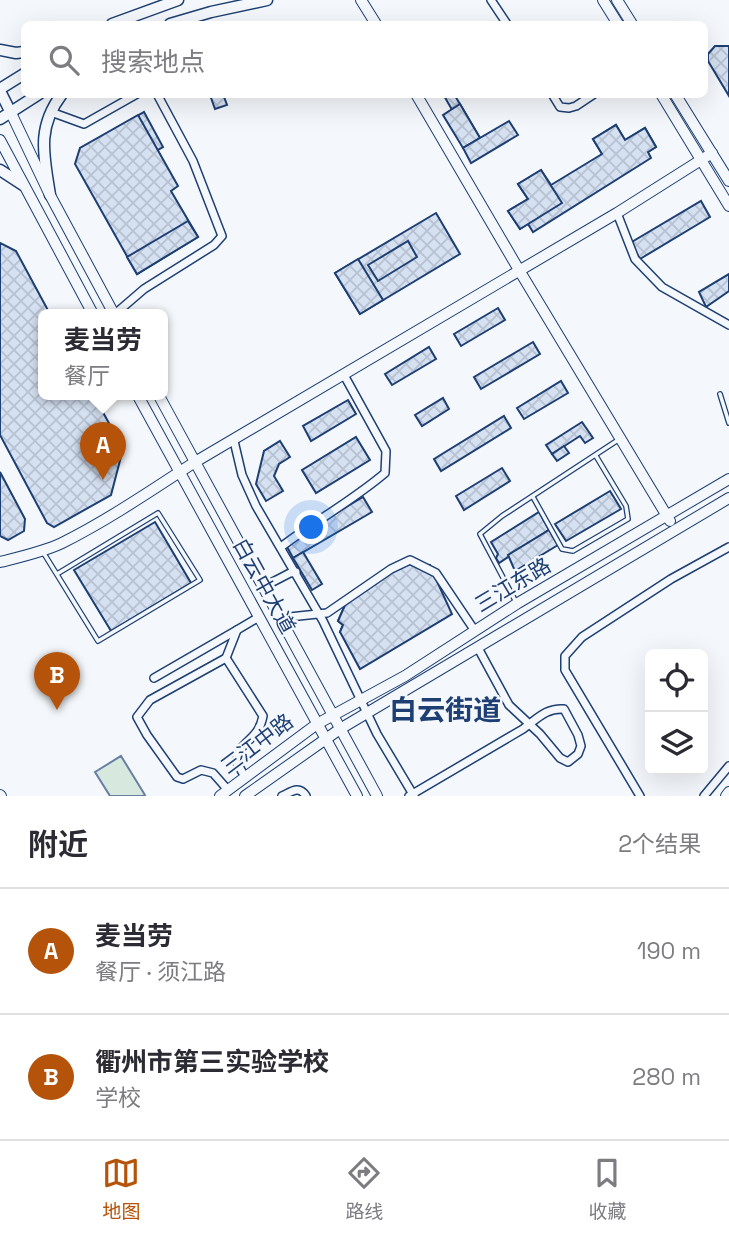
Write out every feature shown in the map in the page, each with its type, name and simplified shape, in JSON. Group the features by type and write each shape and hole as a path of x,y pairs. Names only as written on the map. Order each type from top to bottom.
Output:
{"main road":[{"path":"119,21 178,0"},
{"path":"180,21 267,0"},
{"path":"361,0 374,21"},
{"path":"603,0 616,21"},
{"path":"617,0 630,21"},
{"path":"0,50 21,52"},
{"path":"21,76 0,90 50,195 112,309"},
{"path":"0,119 33,98"},
{"path":"50,195 42,143 45,127 60,98"},
{"path":"418,98 675,530"},
{"path":"663,98 729,206"},
{"path":"678,98 729,181"},
{"path":"0,141 90,309"},
{"path":"0,562 60,544 617,213 712,153"},
{"path":"0,170 23,186"},
{"name":"白云中大道","path":"140,400 357,796"},
{"name":"白云中大道","path":"161,400 377,796"},
{"name":"三江东路","path":"317,724 405,676 517,603 729,479"},
{"name":"三江东路","path":"326,740 340,729 729,498"},
{"name":"三江中路","path":"224,793 317,724"},
{"name":"三江中路","path":"245,796 326,740"}],"street":[{"path":"491,0 505,21"},
{"path":"51,112 84,124 130,98"},
{"path":"121,309 144,289 215,245 222,236 193,161 159,98"},
{"path":"554,98 560,107 569,108 587,98"},
{"path":"617,213 635,259 662,287 727,320"},
{"path":"281,547 307,527 362,493 385,473 386,451 344,375"},
{"path":"234,441 242,475 319,614 367,714 412,795 528,725 552,708 564,709 578,735 578,754 568,762 559,758 540,734 528,725 509,705 478,648"},
{"path":"640,796 565,670 565,656 582,637 671,579 729,547"},
{"path":"280,618 327,613 391,569 410,560 436,573 475,631"},
{"path":"263,587 296,572"},
{"path":"154,678 259,617"},
{"path":"224,793 213,773 201,770 183,779 177,778 137,717 150,700 226,658 237,629"},
{"path":"226,658 263,716 260,729 238,750 236,761 245,777"},
{"path":"704,796 729,766"},
{"path":"282,796 296,789 306,796"}],"lane":[{"path":"720,394 729,423"},
{"path":"517,603 480,534 620,438"},
{"path":"533,497 562,549 568,551 573,551 628,519 626,506 596,456"},
{"path":"42,550 57,575 98,641 200,580 158,513 57,575"}],"shaded area":[{"path":"121,756 145,795 110,796 95,772"}],"building":[{"path":"715,46 729,46 729,96 708,61 708,54"},
{"path":"211,98 224,98 227,105 215,109"},
{"path":"445,98 456,98 480,138 471,143"},
{"path":"460,104 480,138 463,148 443,115"},
{"path":"144,112 163,147 129,166 110,132"},
{"path":"138,115 178,186 171,191 198,237 137,274 75,164 80,148"},
{"path":"509,121 518,135 471,163 463,148"},
{"path":"616,125 625,140 645,128 656,147 614,173 593,139"},
{"path":"616,125 625,140 645,128 656,147 648,152 651,158 533,232 528,224 520,229 508,211 528,199 518,184 541,170 551,185 602,154 593,139"},
{"path":"541,170 562,203 520,229 508,211 528,199 518,184"},
{"path":"701,201 710,217 640,259 630,243"},
{"path":"436,213 460,254 360,314 335,273"},
{"path":"188,221 198,237 137,274 127,257"},
{"path":"408,241 417,257 378,281 368,265"},
{"path":"0,243 16,251 47,309 38,309 38,400 96,400 123,449 111,495 54,527 47,523 0,435"},
{"path":"358,259 383,300 360,314 335,273"},
{"path":"729,274 729,291 706,307 699,292"},
{"path":"498,308 505,320 461,346 454,334"},
{"path":"533,342 540,354 481,389 474,377"},
{"path":"429,347 436,359 392,385 385,374"},
{"path":"561,381 568,393 524,419 517,408"},
{"path":"443,398 449,409 422,426 415,415"},
{"path":"348,400 356,414 311,441 303,426"},
{"path":"504,416 511,428 441,471 434,459"},
{"path":"582,422 593,438 585,443 580,436 552,454 546,445"},
{"path":"356,437 370,460 316,493 302,470"},
{"path":"280,441 290,457 279,464 274,476 283,491 266,501 256,484 264,451"},
{"path":"564,446 569,453 557,461 552,454"},
{"path":"502,468 510,481 464,510 456,496"},
{"path":"0,472 25,519 24,531 8,540 0,536"},
{"path":"610,491 621,509 566,541 555,524"},
{"path":"363,497 372,512 293,558 285,543"},
{"path":"539,512 549,530 499,563 496,558 498,554 491,542"},
{"path":"155,522 191,583 111,631 74,570"},
{"path":"549,530 558,545 515,571 508,555"},
{"path":"303,552 322,584 312,590 293,558"},
{"path":"403,564 430,565 432,589 417,588 406,593 404,591 371,612 354,640 340,632 343,625 338,621 349,596"},
{"path":"403,564 430,566 452,614 360,669 340,632 343,625 338,621 349,596"}],"place":[{"name":"麦当劳","path":"103,480"},
{"name":"衢州市第三实验学校","path":"57,710"}],"district":[{"name":"白云街道","path":"445,710"}]}
